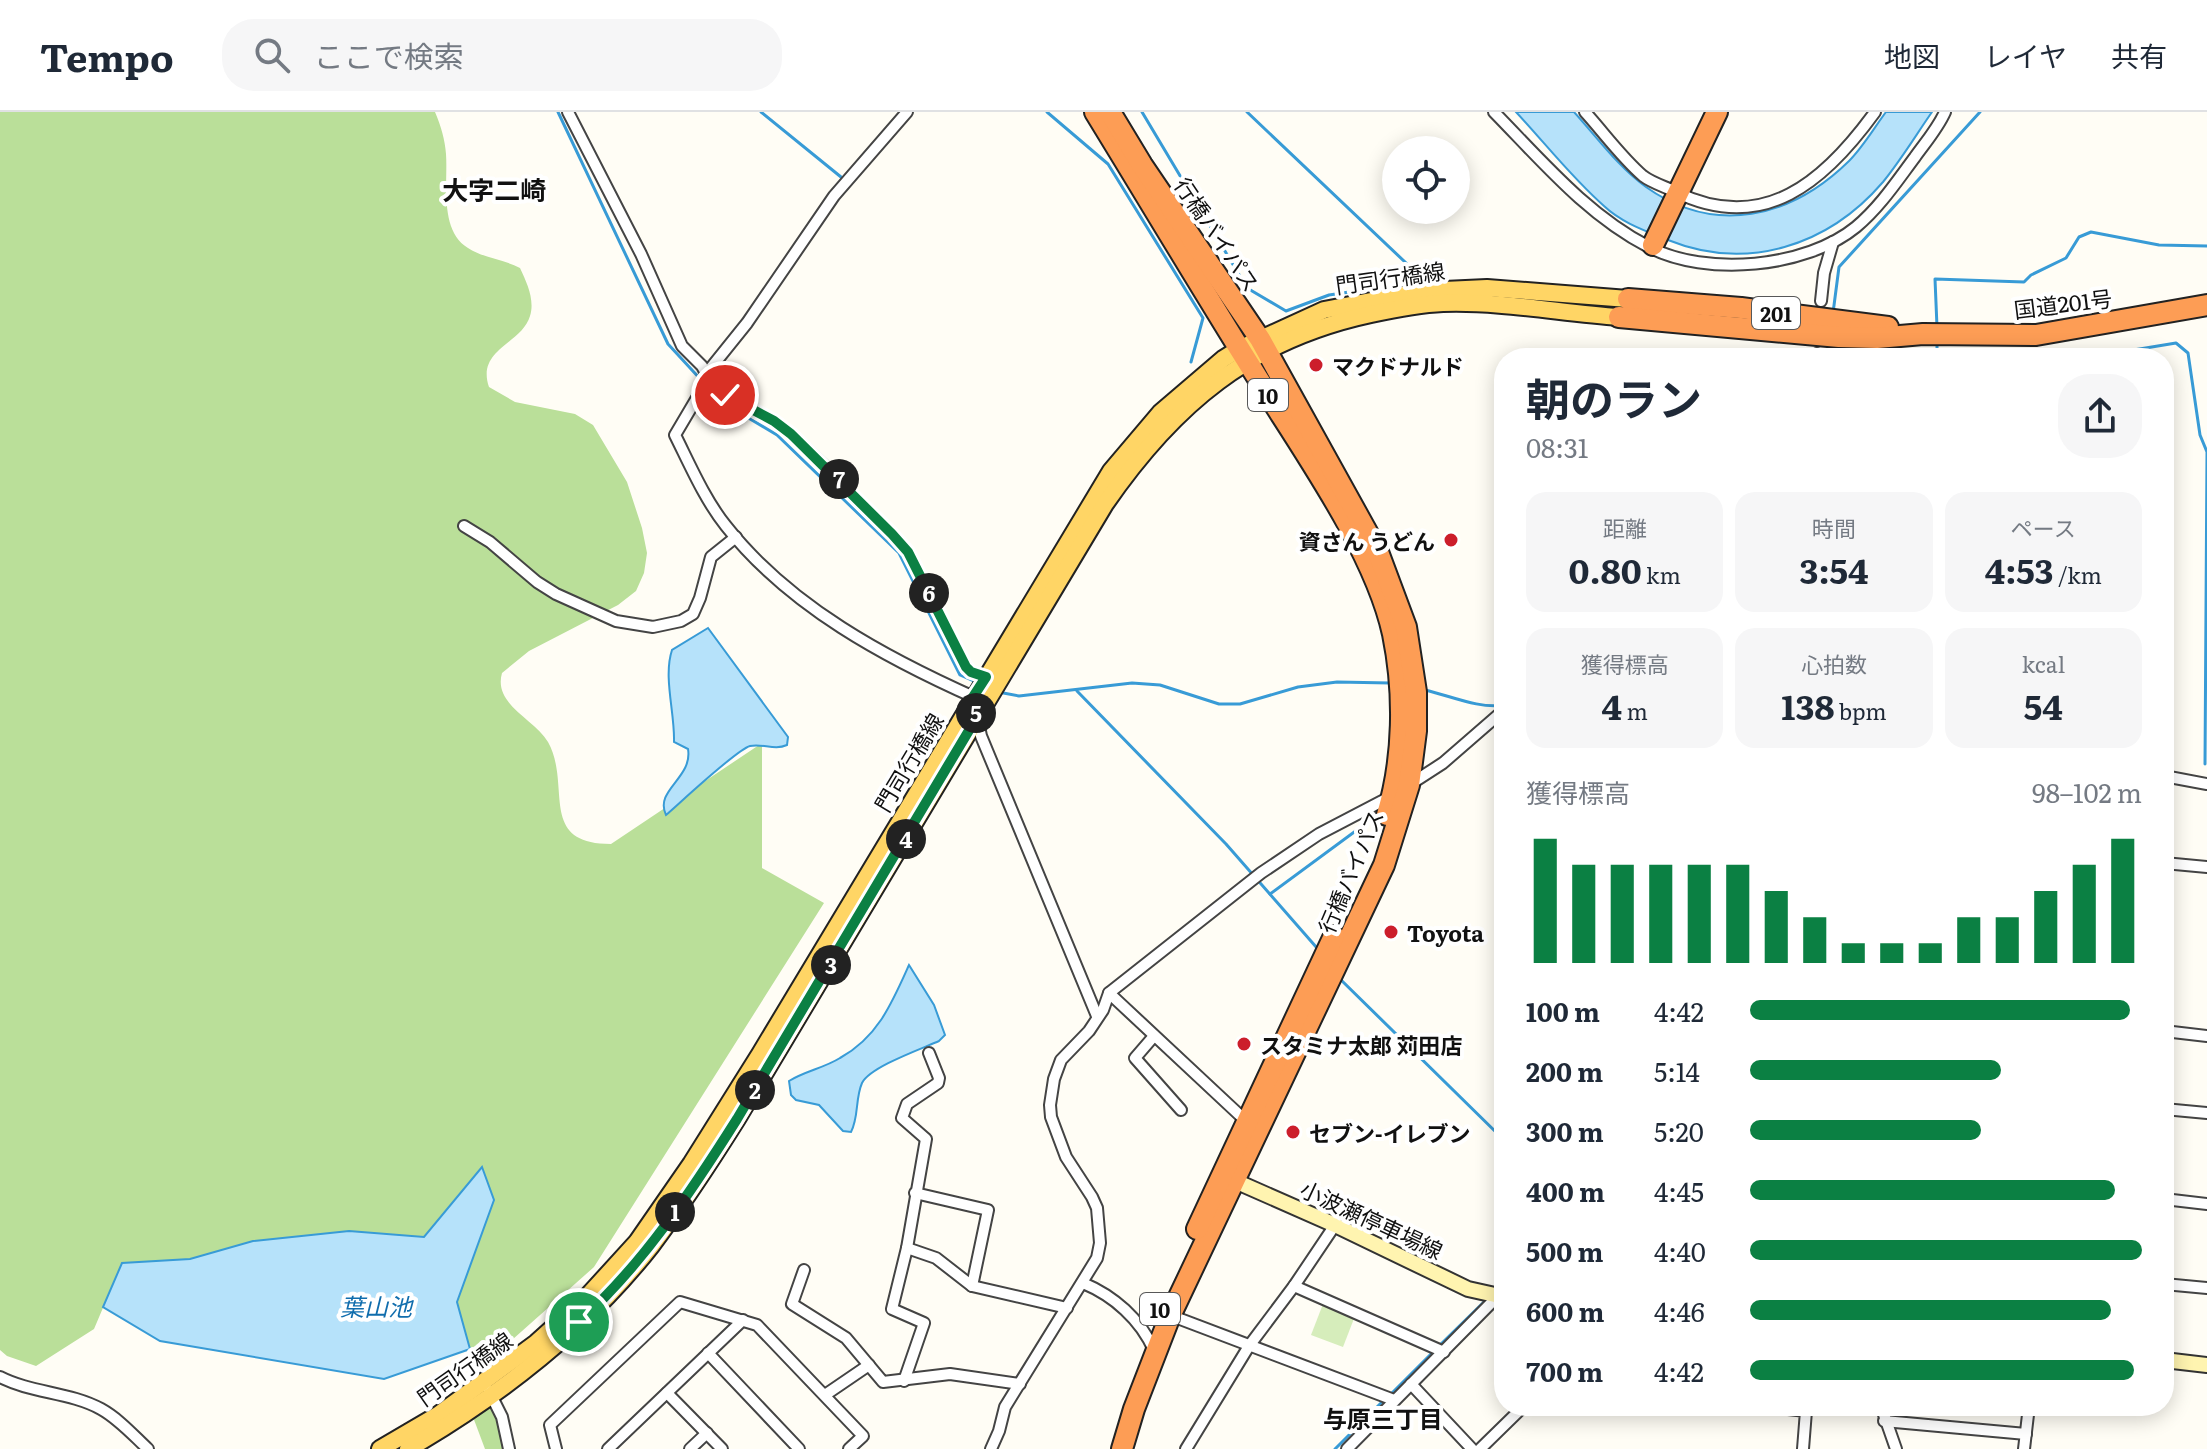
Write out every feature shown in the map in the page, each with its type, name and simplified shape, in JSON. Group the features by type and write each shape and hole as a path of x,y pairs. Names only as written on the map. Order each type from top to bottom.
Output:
{"highway":[{"name":"行橋バイパス","path":"1095,112 1351,532 1371,572 1393,633 1400,696 1401,790 1372,858 1246,1121 1229,1178"},
{"name":"行橋バイパス","path":"1110,112 1263,345 1378,552 1406,627 1416,692 1416,731 1384,865 1229,1178"},
{"path":"1653,245 1717,112"},
{"name":"国道201号","path":"1624,308 1839,337 1877,338 1923,334 2036,335 2207,305"},
{"name":"10","path":"1113,1449 1117,1427 1165,1314 1229,1178"},
{"name":"10","path":"1122,1449 1152,1345"}],"main road":[{"name":"門司行橋線","path":"408,1449 488,1389 585,1299 637,1242 760,1054 979,699 1132,465 1243,354 1324,310 1423,291 1487,288 1624,308"},
{"name":"門司行橋線","path":"380,1449 524,1372 599,1304 650,1247 704,1172 977,717 979,699"},
{"name":"小波瀬停車場線","path":"1229,1178 1468,1289 1494,1294"},
{"path":"2174,1361 2207,1365"}],"street":[{"path":"568,112 641,254 682,346 725,395 774,421 791,434 892,534 908,552 966,667 971,672 993,679"},
{"path":"907,112 834,196 747,323 706,374 704,386 675,435 725,524 783,585 824,615 929,677 979,699"},
{"path":"1494,112 1600,217 1652,249 1697,263 1726,266 1791,257 1833,242 1856,227 1883,200 1945,112"},
{"path":"1585,112 1644,177 1678,195 1713,207 1777,202 1801,190 1835,163 1875,112"},
{"path":"1821,301 1824,273 1833,242"},
{"path":"464,526 490,542 556,594 616,621 653,627 681,621 693,614 711,557 736,537"},
{"path":"977,717 981,736 1097,1016"},
{"path":"991,1449 1005,1407 1083,1283 1097,1258 1100,1243 1097,1208 1066,1157 1051,1117 1054,1079 1061,1060 1089,1031 1103,1010 1109,993 1274,864 1319,834 1373,808 1443,763 1494,719"},
{"path":"2174,778 2207,784"},
{"path":"2174,864 2207,867"},
{"path":"1109,993 1246,1121"},
{"path":"2174,1032 2207,1036"},
{"path":"1154,1036 1135,1058 1181,1110"},
{"path":"904,1381 924,1323 892,1309 907,1248 926,1139 904,1122 902,1113 907,1104 938,1083 929,1053"},
{"path":"2174,1110 2207,1113"},
{"path":"915,1193 988,1210 972,1286"},
{"path":"2174,1200 2207,1204"},
{"path":"1186,1449 1249,1346 1335,1225"},
{"path":"907,1248 936,1258 972,1286 1067,1308"},
{"path":"804,1270 792,1304 846,1338 883,1382 950,1374 1020,1384"},
{"path":"1083,1283 1109,1296 1152,1345"},
{"path":"2174,1285 2207,1288"},
{"path":"1294,1286 1444,1352"},
{"path":"556,1449 550,1425 680,1302 757,1325 863,1436 849,1449"},
{"path":"1347,1449 1494,1303"},
{"path":"1165,1314 1394,1400"},
{"path":"608,1449 743,1320"},
{"path":"708,1353 799,1449"},
{"path":"825,1395 869,1365"},
{"path":"0,1377 99,1408 148,1449"},
{"path":"1411,1384 1472,1449"},
{"path":"488,1389 502,1417 509,1449"},
{"path":"667,1393 722,1449"},
{"path":"1480,1449 1514,1416"},
{"path":"1803,1449 1806,1416"},
{"path":"1883,1416 1896,1449"},
{"path":"2024,1449 2028,1416"},
{"path":"1884,1421 2026,1434"},
{"path":"690,1449 707,1433"}],"green space":[{"path":"0,112 435,112 445,149 447,205 453,230 468,248 520,268 531,298 530,316 525,326 494,355 489,364 489,387 515,402 575,414 593,425 627,482 647,553 644,573 636,591 618,605 529,651 502,673 503,694 509,703 548,742 555,759 565,823 573,834 588,841 611,844 762,743 762,868 824,903 594,1267 476,1372 457,1302 494,1200 424,1237 349,1231 253,1241 190,1259 122,1263 94,1329 36,1366 7,1356 0,1350"},
{"path":"1323,1304 1355,1316 1343,1347 1311,1335"},
{"path":"492,1396 509,1449 485,1449 470,1409"}],"water":[{"path":"1516,112 1574,112 1617,161 1646,187 1672,202 1699,212 1725,215 1752,214 1803,196 1849,161 1886,112 1932,112 1883,182 1837,223 1812,237 1784,247 1756,253 1727,253 1668,240 1618,217 1581,184"},
{"path":"708,628 788,737 787,745 755,745 743,750 666,815 665,798 688,759 688,749 674,742 669,683 672,650"},
{"path":"909,965 934,1005 945,1035 939,1041 897,1059 867,1077 860,1089 851,1132 843,1131 819,1105 796,1100 791,1095 789,1081 834,1061 864,1040 890,1006"},
{"name":"葉山池","path":"482,1167 494,1200 457,1302 470,1349 384,1379 160,1341 103,1307 122,1263 190,1259 253,1241 349,1231 424,1237"}],"waterway":[{"path":"558,112 668,344 703,382"},
{"path":"761,112 841,177"},
{"path":"1047,112 1108,164 1203,318 1191,362"},
{"path":"1142,112 1247,288 1286,311 1329,295 1438,279"},
{"path":"1247,112 1425,281"},
{"path":"1833,313 1839,267 1980,112"},
{"path":"1937,327 1935,279 2024,282 2031,275 2066,258 2079,237 2091,232 2159,245 2207,246"},
{"path":"1937,343 1937,348"},
{"path":"2146,348 2176,343 2188,353 2200,435 2207,452 2205,764"},
{"path":"1828,344 1828,348"},
{"path":"708,387 720,401 777,435 899,553 960,675 976,682"},
{"path":"998,692 1019,696 1132,683 1160,685 1219,704 1240,704 1298,687 1337,682 1390,683"},
{"path":"1425,690 1494,706"},
{"path":"1077,691 1226,844 1317,948"},
{"path":"1270,894 1380,813"},
{"path":"1338,977 1494,1130"},
{"path":"1440,1345 1486,1300"},
{"path":"1389,1396 1435,1350"},
{"path":"1335,1449 1383,1401"}],"place":[{"name":"マクドナルド","path":"1316,365"},
{"name":"資さん うどん","path":"1451,540"},
{"name":"Toyota","path":"1391,932"},
{"name":"スタミナ太郎 苅田店","path":"1244,1044"},
{"name":"セブン-イレブン","path":"1293,1132"}],"district":[{"name":"大字二崎","path":"494,188"},
{"name":"与原三丁目","path":"1383,1417"}],"route":[{"path":"579,1322 650,1247 704,1172 977,717 973,697 986,677 966,667 908,552 892,534 791,434 774,421 725,395"}]}
